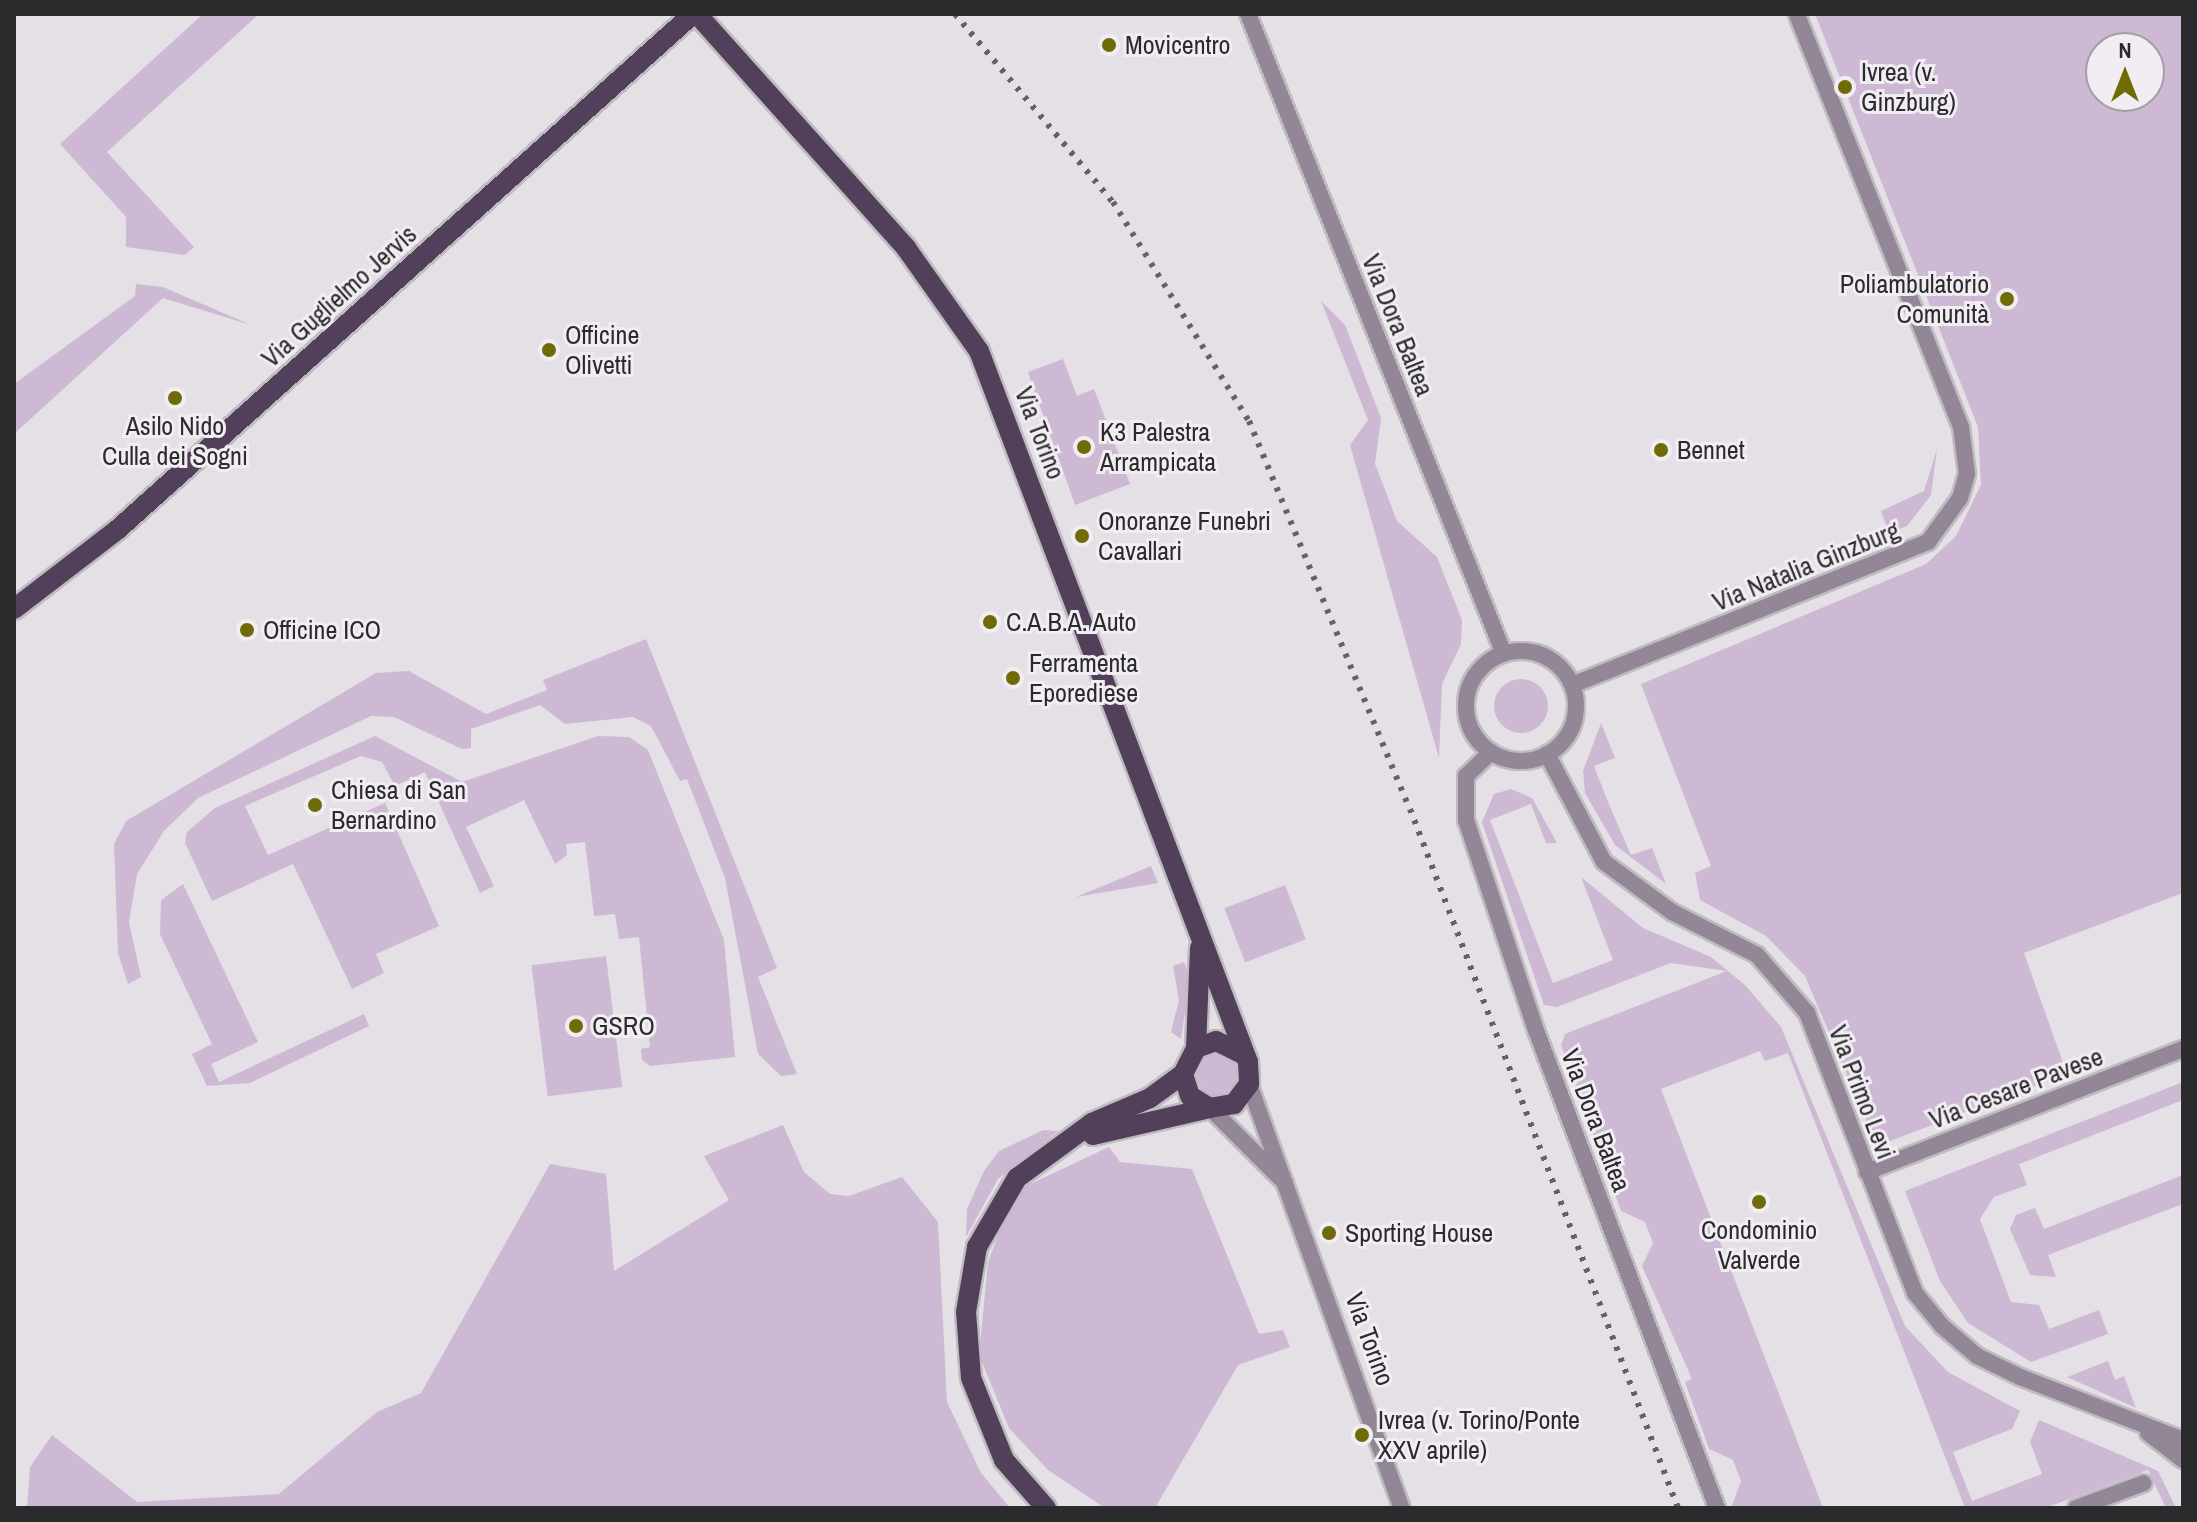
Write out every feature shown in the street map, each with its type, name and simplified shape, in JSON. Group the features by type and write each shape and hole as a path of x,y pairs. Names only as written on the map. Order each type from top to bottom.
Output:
{"main road":[{"name":"Via Guglielmo Jervis","path":"14,609 117,530 695,14"},
{"name":"Via Torino","path":"695,14 906,248 979,351 1200,948 1220,978 1249,1084"},
{"name":"Via Torino","path":"1200,948 1196,1048 1183,1074 1190,1096 1210,1108"},
{"path":"1196,1048 1216,1041 1243,1054"},
{"path":"1046,1508 1004,1460 980,1409 966,1312 977,1247 1000,1197 1064,1144 1183,1074"},
{"path":"1064,1144 1234,1104 1249,1084"}],"street":[{"name":"Via Dora Baltea","path":"1248,14 1504,654"},
{"name":"Via Natalia Ginzburg","path":"1572,685 1928,542 1960,498 1967,474 1961,427 1797,14"},
{"path":"1504,654 1541,655 1572,685 1574,721 1547,754 1514,760 1491,752 1471,730 1466,702 1476,674 1504,654"},
{"name":"Via Dora Baltea","path":"1491,752 1466,776 1466,820 1537,1033 1717,1508"},
{"name":"Via Primo Levi","path":"1547,754 1604,862 1780,974 1807,1013 1915,1293 1942,1326 1977,1356 2140,1427 2183,1440"},
{"name":"Via Cesare Pavese","path":"1867,1172 2183,1049"},
{"name":"Via Torino","path":"1249,1084 1402,1508"},
{"name":"Via Torino","path":"1210,1108 1288,1187"},
{"name":"Via Primo Levi","path":"2140,1427 2183,1460"},
{"path":"2076,1508 2144,1483"}],"shaded area":[{"path":"203,14 259,14 107,152 194,247 185,255 126,247 126,217 60,144"},
{"path":"1815,14 2183,14 2183,893 2024,953 2067,1074 1877,1146 1805,976 1766,936 1700,900 1695,873 1711,866 1641,684 1926,564 1956,536 1981,485 1978,427"},
{"path":"136,284 163,287 251,325 163,298 14,434 14,384 135,296"},
{"path":"1321,301 1345,325 1381,418 1375,464 1397,521 1437,557 1462,620 1461,644 1442,684 1439,758 1350,445 1368,420"},
{"name":"K3 Palestra Arrampicata","path":"1063,359 1077,396 1094,389 1130,484 1075,505 1028,372"},
{"path":"1937,449 1931,495 1907,526 1889,533 1881,511 1924,491"},
{"path":"646,639 777,968 758,977 797,1074 781,1076 758,1054 725,878 687,779 680,781 651,726 633,717 565,724 540,705 471,729 471,748 462,749 394,717 371,716 198,798 164,831 137,874 129,922 141,977 128,984 118,953 114,844 126,821 376,673 409,671 486,714 547,690 543,680"},
{"path":"1521,679 1540,687 1548,706 1540,725 1521,733 1502,725 1494,706 1502,687"},
{"path":"1601,723 1615,758 1594,766 1608,802 1631,855 1652,848 1666,884 1615,845 1585,793 1583,771"},
{"path":"375,736 462,782 598,736 629,737 648,750 724,940 735,1057 650,1066 642,1060 641,1049 650,1047 639,937 619,939 615,914 594,916 585,842 566,844 567,855 555,864 524,800 466,827 494,886 480,893 425,772 395,786 382,762 361,756 245,806 268,855 385,803 439,926 376,954 384,973 352,989 293,864 212,901 185,843 187,832 215,808"},
{"path":"1511,789 1532,798 1557,843 1546,843 1531,804 1490,820 1553,983 1613,960 1581,877 1643,928 1711,957 1745,985 1781,1027 1905,1326 1948,1372 2020,1411 2012,1429 1953,1452 1972,1501 2042,1474 2030,1442 2039,1420 2158,1471 2176,1508 2166,1508 2148,1470 2045,1508 1965,1508 1788,1053 1765,1061 1760,1051 1661,1089 1823,1508 1731,1508 1741,1481 1733,1460 1709,1449 1685,1382 1692,1379 1642,1266 1653,1243 1645,1222 1621,1211 1561,1045 1565,1034 1727,971 1671,963 1557,1007 1544,1005 1482,822 1494,794"},
{"path":"1151,866 1158,883 1076,897"},
{"path":"183,884 258,1042 211,1064 219,1082 364,1014 369,1026 250,1083 207,1086 192,1054 212,1044 160,934 161,900"},
{"path":"1285,885 1306,939 1245,962 1224,908"},
{"name":"GSRO","path":"606,956 622,1087 548,1096 532,965"},
{"path":"1184,962 1190,977 1181,1039 1171,1032 1179,1000 1173,966"},
{"path":"1218,1054 1233,1060 1239,1075 1233,1090 1218,1096 1203,1090 1197,1075 1203,1060"},
{"path":"2183,1082 2183,1100 2019,1164 2027,1185 1994,1197 1980,1219 2011,1302 2039,1305 2049,1329 2099,1310 2108,1334 2031,1362 1968,1323 1940,1281 1905,1191"},
{"path":"783,1125 804,1172 830,1194 849,1196 902,1177 938,1222 947,1402 981,1473 1010,1508 27,1508 30,1467 52,1435 137,1502 279,1494 377,1412 421,1393 550,1164 606,1174 614,1271 729,1200 704,1156"},
{"path":"1043,1130 1058,1131 998,1179 966,1237 967,1209 984,1171 999,1151"},
{"path":"1109,1147 1120,1162 1192,1169 1259,1334 1283,1330 1290,1347 1238,1365 1155,1508 1105,1508 1048,1470 1009,1428 979,1355 988,1262 1011,1201 1026,1186"},
{"path":"2183,1175 2183,1204 2048,1255 2056,1277 2030,1275 2010,1229 2016,1215 2035,1208 2044,1229"},
{"path":"2108,1361 2115,1380 2124,1376 2136,1408 2067,1377"}],"railway":[{"path":"955,14 1113,202 1249,421 1410,809 1678,1508"}],"place":[{"name":"Movicentro","path":"1109,45"},
{"name":"Ivrea (v. Ginzburg)","path":"1845,87"},
{"name":"Poliambulatorio Comunità","path":"2007,299"},
{"name":"Officine Olivetti","path":"549,350"},
{"name":"Asilo Nido Culla dei Sogni","path":"175,398"},
{"name":"K3 Palestra Arrampicata","path":"1084,447"},
{"name":"Bennet","path":"1661,450"},
{"name":"Onoranze Funebri Cavallari","path":"1082,536"},
{"name":"C.A.B.A. Auto","path":"990,622"},
{"name":"Officine ICO","path":"247,630"},
{"name":"Ferramenta Eporediese","path":"1013,678"},
{"name":"Chiesa di San Bernardino","path":"315,805"},
{"name":"GSRO","path":"576,1026"},
{"name":"Condominio Valverde","path":"1759,1202"},
{"name":"Sporting House","path":"1329,1233"},
{"name":"Ivrea (v. Torino/Ponte XXV aprile)","path":"1362,1435"}]}
